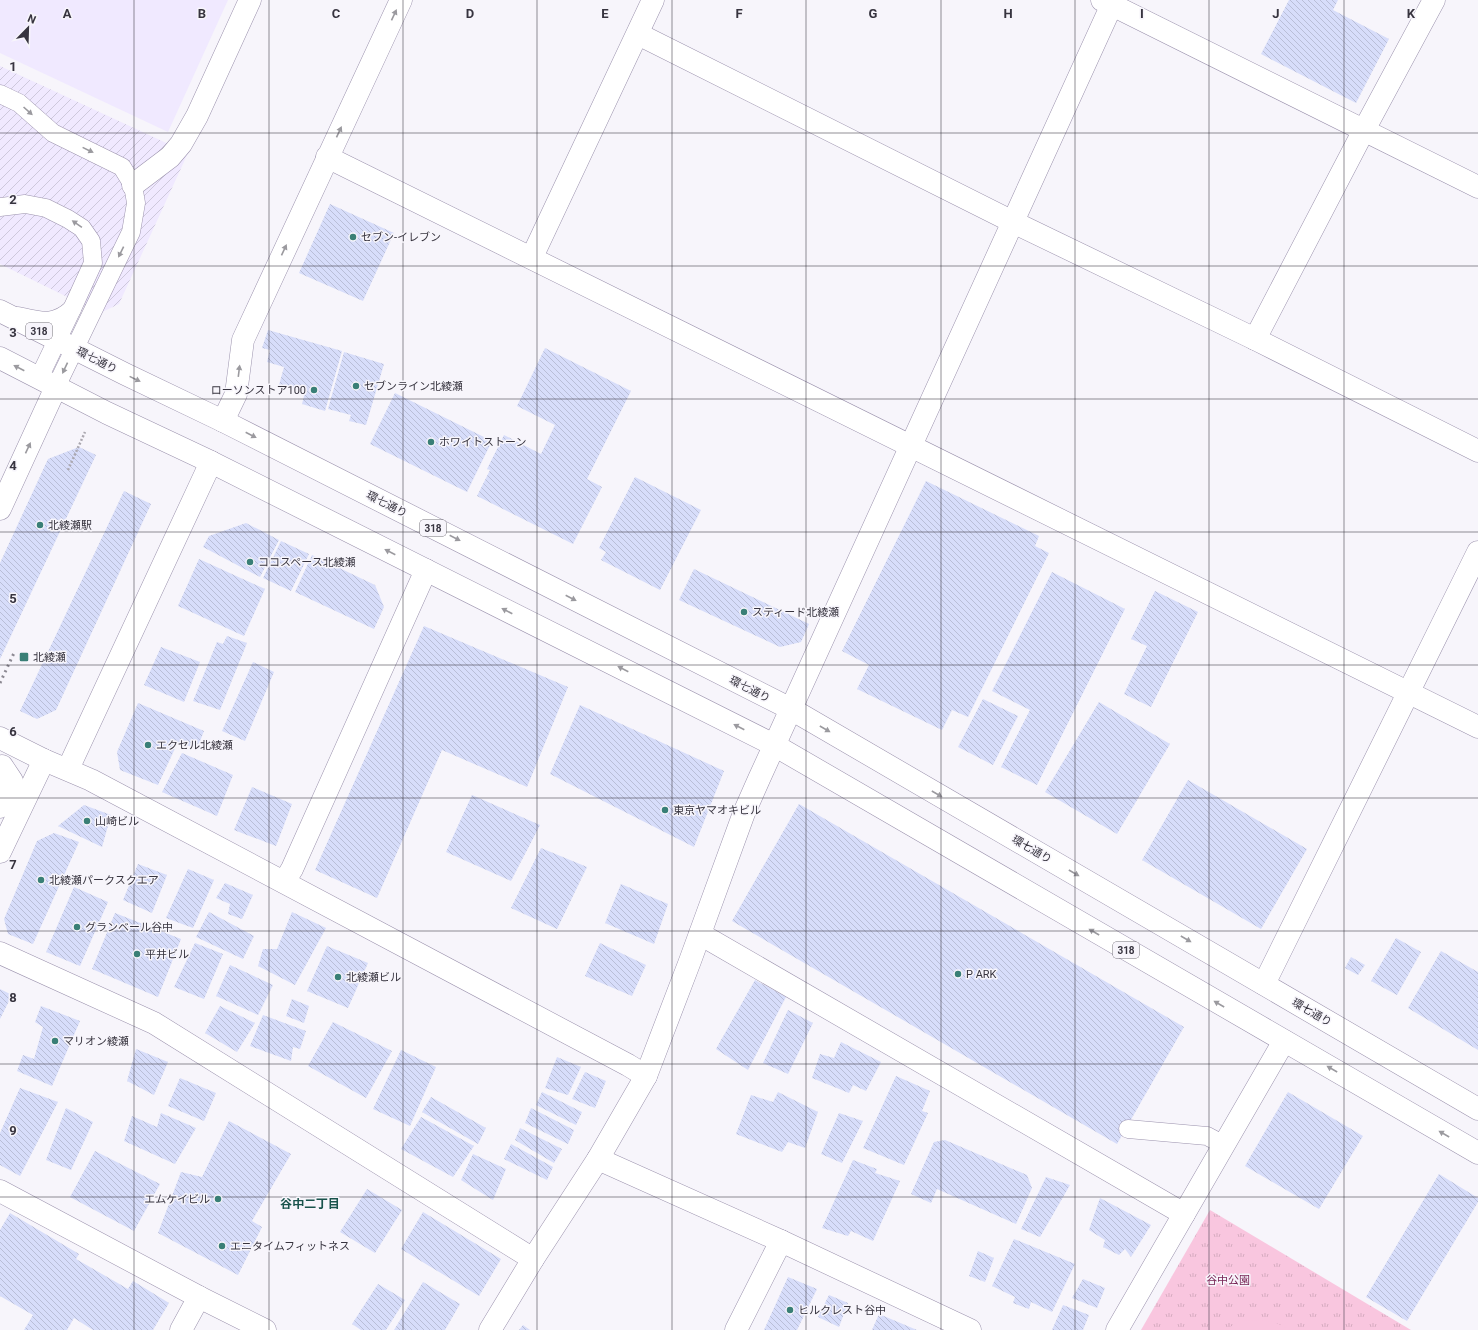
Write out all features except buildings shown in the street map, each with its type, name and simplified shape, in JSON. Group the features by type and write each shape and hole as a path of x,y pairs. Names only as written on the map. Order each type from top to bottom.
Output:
{"street":[{"path":"133,185 170,157 181,144 197,116 250,0"},
{"path":"223,421 236,394 243,340 401,0"},
{"path":"532,258 653,0"},
{"path":"1255,339 1434,0"},
{"path":"490,1330 533,1259 598,1159 646,1076 744,813 1013,222 1109,2 1478,187"},
{"path":"638,34 1013,222 1255,339 1478,451"},
{"path":"327,157 1478,727"},
{"name":"環七通り","path":"2,312 223,421 791,709 1478,1109"},
{"name":"318","path":"0,358 47,383 211,462 774,745 1478,1153"},
{"path":"0,509 47,383"},
{"path":"68,769 211,462"},
{"path":"1264,984 1478,552"},
{"path":"284,882 292,869 426,570"},
{"path":"0,738 44,760 98,783 628,1065 646,1076"},
{"path":"0,852 44,760"},
{"path":"0,807 12,781 2,766"},
{"path":"700,934 1184,1214"},
{"path":"0,953 154,1023 533,1259"},
{"path":"1117,1330 1284,1041"},
{"path":"598,1159 781,1241 967,1329"},
{"path":"0,1191 199,1297 265,1330"},
{"path":"736,1330 781,1241"},
{"path":"181,1330 199,1297"}],"lane":[{"path":"0,94 19,102 53,133 122,167 133,185 136,203 131,232 66,344 47,383"},
{"path":"0,207 25,204 46,208 82,228 91,242 93,263 72,309 66,344"},
{"path":"2,312 37,320 52,321 63,317 72,309"},
{"path":"1128,1129 1207,1136 1224,1145"}],"path":[{"path":"68,470 88,426"}],"shaded area":[{"path":"0,0 228,0 168,132 0,53"},
{"path":"0,66 188,153 119,304 100,313 0,264"}],"green space":[{"name":"谷中公園","path":"1210,1210 1411,1330 1141,1330"},
{"path":"1262,1320 1274,1322 1291,1330 1226,1330 1239,1321"}],"railway":[{"path":"0,683 14,653"}],"place":[{"name":"セブン-イレブン","path":"353,237"},
{"name":"セブンライン北綾瀬","path":"356,386"},
{"name":"ローソンストア100","path":"314,390"},
{"name":"ホワイトストーン","path":"431,442"},
{"name":"北綾瀬駅","path":"40,525"},
{"name":"ココスペース北綾瀬","path":"250,562"},
{"name":"スティード北綾瀬","path":"744,612"},
{"name":"北綾瀬","path":"24,657"},
{"name":"エクセル北綾瀬","path":"148,745"},
{"name":"東京ヤマオキビル","path":"665,810"},
{"name":"山崎ビル","path":"87,821"},
{"name":"北綾瀬パークスクエア","path":"41,880"},
{"name":"グランベール谷中","path":"77,927"},
{"name":"平井ビル","path":"137,954"},
{"name":"P ARK","path":"958,974"},
{"name":"北綾瀬ビル","path":"338,977"},
{"name":"マリオン綾瀬","path":"55,1041"},
{"name":"エムケイビル","path":"218,1199"},
{"name":"エニタイムフィットネス","path":"222,1246"},
{"name":"ヒルクレスト谷中","path":"790,1310"}],"district":[{"name":"谷中二丁目","path":"310,1204"}]}
